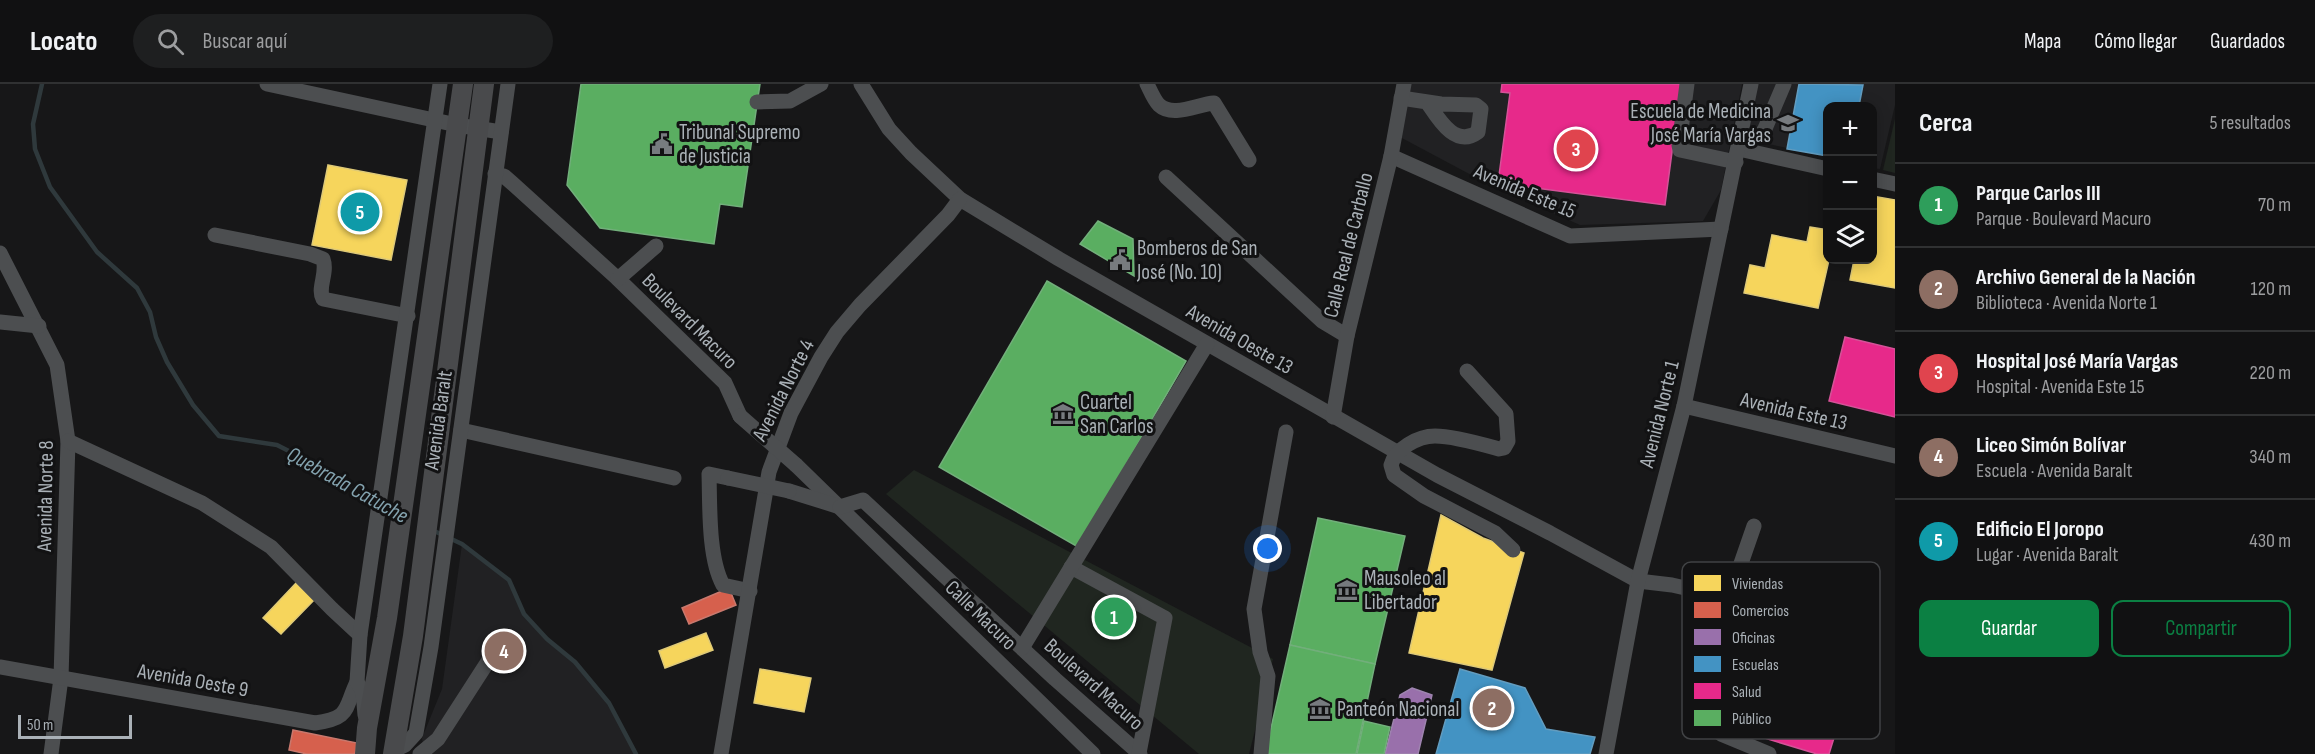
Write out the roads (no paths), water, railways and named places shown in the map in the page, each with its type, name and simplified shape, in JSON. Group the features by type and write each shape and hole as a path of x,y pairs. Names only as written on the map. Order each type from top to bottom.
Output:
{"main road":[{"name":"Avenida Baralt","path":"365,754 367,728 387,618 463,84"},
{"name":"Avenida Baralt","path":"394,753 413,636 484,84"}],"street":[{"path":"267,84 296,87 457,125 501,132"},
{"name":"Avenida Baralt","path":"367,728 363,692 357,682 360,635 440,84"},
{"name":"Avenida Baralt","path":"394,753 416,733 431,647 508,84"},
{"path":"757,102 790,101 821,84"},
{"name":"Avenida Oeste 13","path":"861,84 889,129 960,199 1059,259 1333,417 1638,581"},
{"path":"1147,84 1159,105 1169,110 1190,109 1214,103 1249,160"},
{"path":"1687,84 1680,150 1823,168"},
{"name":"Avenida Norte 1","path":"1606,754 1638,581 1684,406 1738,156 1751,84"},
{"path":"1738,156 1764,131 1784,84"},
{"path":"1402,88 1427,102"},
{"name":"Calle Real de Carballo","path":"1333,417 1347,336 1391,156 1402,88"},
{"name":"Avenida Este 15","path":"1391,156 1570,236 1721,229"},
{"name":"Boulevard Macuro","path":"495,174 504,176 618,279 725,383 740,416 840,507 863,500 1139,753"},
{"path":"1166,177 1322,321 1347,336"},
{"path":"1877,180 1895,184"},
{"name":"Avenida Norte 4","path":"721,754 769,472 791,413 807,381 837,332 860,305 948,215 960,199"},
{"path":"215,235 317,257 323,260 326,267 321,295 323,299 408,316"},
{"path":"618,279 656,246"},
{"name":"Avenida Norte 8","path":"0,253 57,365 68,441 61,678 51,754"},
{"path":"0,322 39,326"},
{"path":"1022,648 1207,344"},
{"path":"1467,371 1506,414 1508,441 1504,448 1499,449 1434,436 1417,440 1397,453 1391,462 1394,476 1424,496 1495,533 1513,550"},
{"name":"Avenida Este 13","path":"1684,406 1895,456"},
{"path":"461,430 674,478"},
{"path":"1261,754 1268,676 1260,652 1254,609 1286,432"},
{"path":"68,441 202,503 271,547 360,635"},
{"path":"750,591 723,585 717,574 710,516 709,474 789,491 840,507"},
{"name":"Calle Macuro","path":"840,507 1093,754"},
{"path":"1742,562 1754,526"},
{"path":"1071,567 1165,618 1139,753"},
{"path":"1638,581 1682,587"},
{"path":"420,754 438,740 496,649"},
{"name":"Avenida Oeste 9","path":"0,667 315,723 329,721 343,714 349,706 351,694 357,682"},
{"path":"1733,739 1769,754"},
{"path":"1071,754 1079,740"}],"waterway":[{"name":"Quebrada Catuche","path":"42,84 33,124 35,149 50,187 97,252 137,288 150,312 156,337 167,362 193,405 219,436 277,445 398,512"},
{"name":"Quebrada Catuche","path":"432,530 462,544 509,580 524,614 547,639 575,662 609,703 636,754"}],"place":[{"name":"Escuela de Medicina José María Vargas","path":"1788,123"},
{"name":"Tribunal Supremo de Justicia","path":"662,144"},
{"name":"Hospital José María Vargas","path":"1576,149"},
{"name":"Edificio El Joropo","path":"360,212"},
{"name":"Bomberos de San José (No. 10)","path":"1120,260"},
{"name":"Cuartel San Carlos","path":"1063,414"},
{"name":"Mausoleo al Libertador","path":"1347,590"},
{"name":"Parque Carlos III","path":"1114,617"},
{"name":"Liceo Simón Bolívar","path":"504,651"},
{"name":"Archivo General de la Nación","path":"1492,708"},
{"name":"Panteón Nacional","path":"1320,709"}]}
